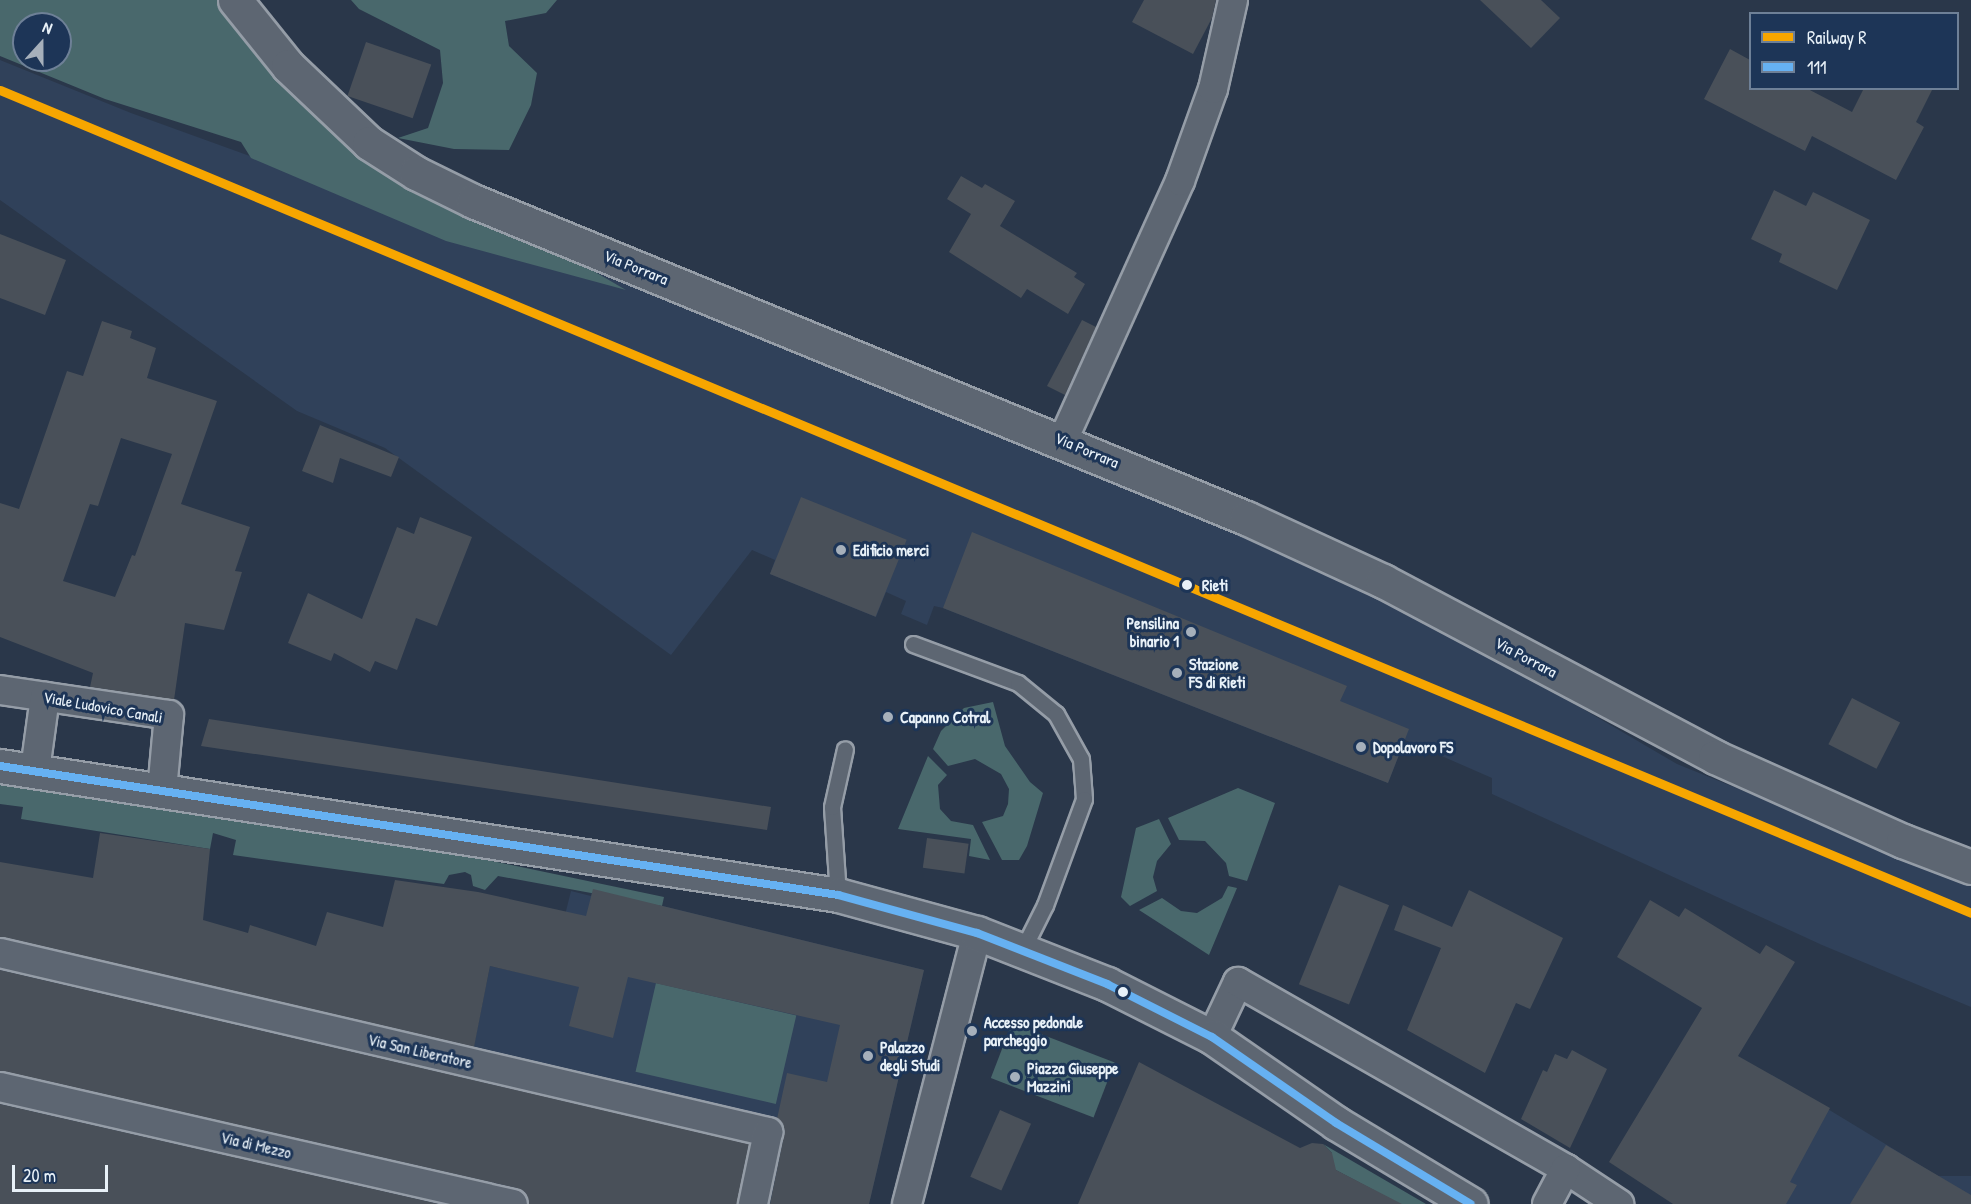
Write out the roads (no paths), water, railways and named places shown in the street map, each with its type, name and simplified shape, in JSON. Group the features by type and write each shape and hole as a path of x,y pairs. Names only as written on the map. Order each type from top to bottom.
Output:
{"street":[{"name":"Via Porrara","path":"235,0 295,73 369,143 416,173 473,201 1063,440 1307,545 1451,616 1716,757 1877,830 1971,867"},
{"path":"1063,440 1180,181 1213,89 1233,0"},
{"name":"Viale Ludovico Canali","path":"0,690 169,716 162,790"},
{"path":"35,770 45,697"},
{"path":"0,766 837,895 977,933 1023,949 1131,994 1212,1037 1336,1123 1471,1204"},
{"path":"907,1204 977,933"},
{"name":"Via San Liberatore","path":"0,953 768,1132 753,1204"},
{"path":"1212,1037 1238,982 1566,1169 1619,1204"},
{"name":"Via di Mezzo","path":"0,1087 513,1204"},
{"path":"1547,1204 1566,1169"}],"lane":[{"path":"913,644 1018,683 1056,714 1081,759 1084,799 1045,905 1023,949"},
{"path":"837,895 832,807 845,749"}],"rail line":[{"name":"R","path":"0,90 1971,913"}],"place":[{"name":"Edificio merci","path":"841,550"},
{"name":"Rieti","path":"1187,585"},
{"name":"Pensilina binario 1","path":"1191,632"},
{"name":"Stazione FS di Rieti","path":"1177,673"},
{"name":"Capanno Cotral","path":"888,717"},
{"name":"Dopolavoro FS","path":"1361,747"},
{"name":"Accesso pedonale parcheggio","path":"972,1031"},
{"name":"Palazzo degli Studi","path":"868,1056"},
{"name":"Piazza Giuseppe Mazzini","path":"1015,1077"}]}
